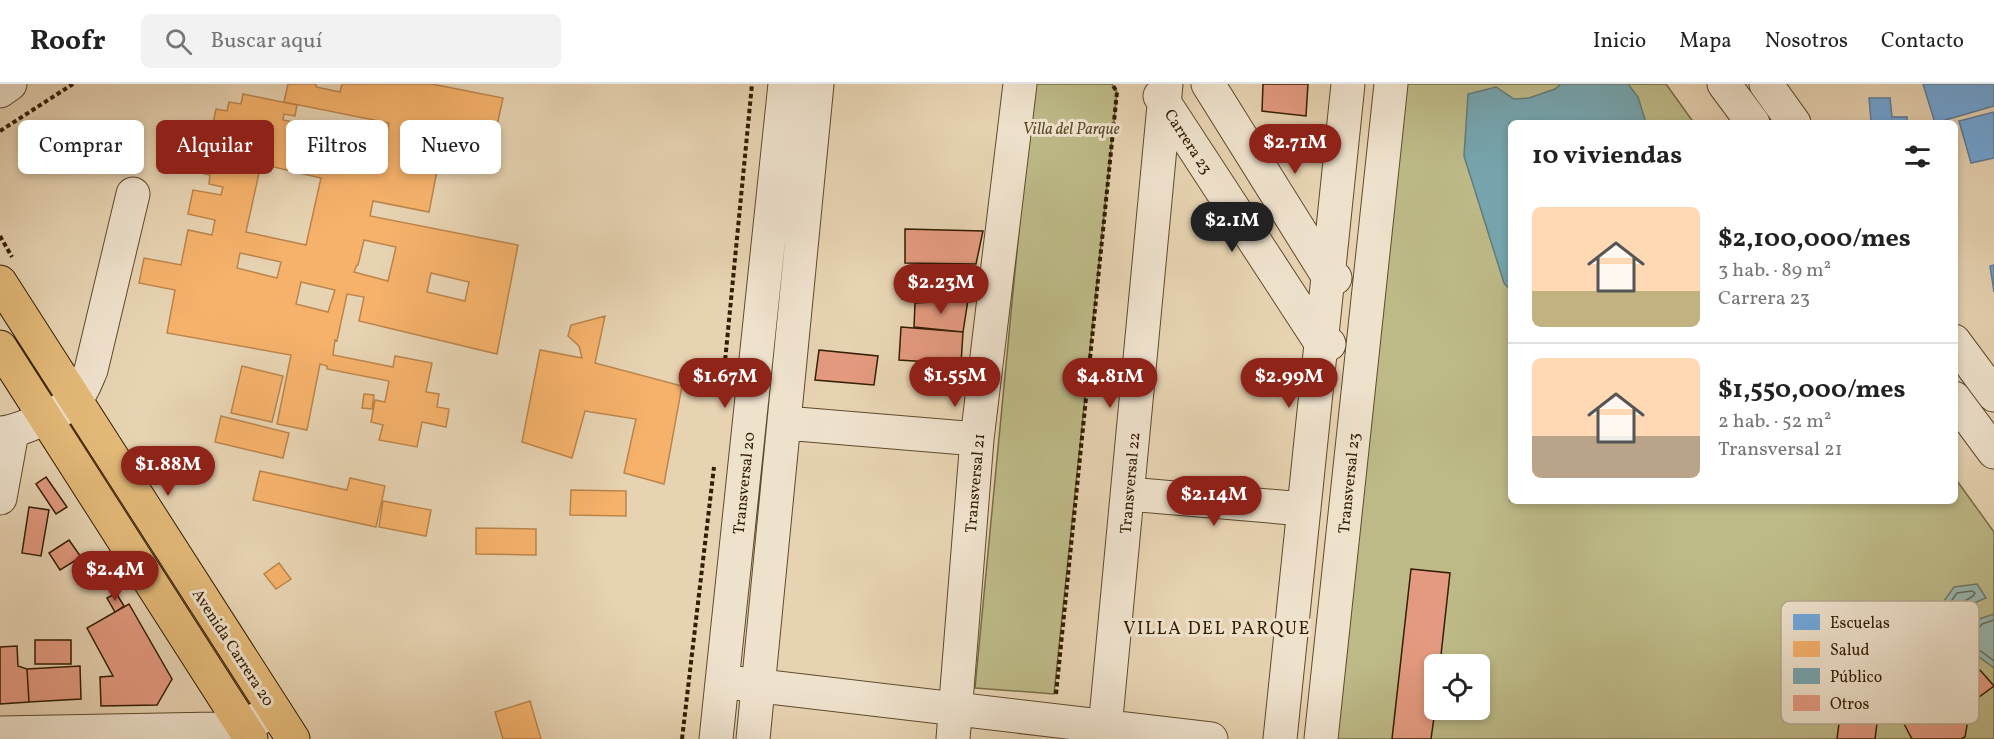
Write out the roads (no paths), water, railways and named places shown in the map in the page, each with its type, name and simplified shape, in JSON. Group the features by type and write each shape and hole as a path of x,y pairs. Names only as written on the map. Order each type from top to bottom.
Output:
{"main road":[{"name":"Avenida Carrera 20","path":"0,282 293,739"},
{"path":"0,347 246,732"}],"street":[{"path":"0,91 10,84"},
{"name":"Transversal 20","path":"716,739 785,84"},
{"path":"753,739 817,84"},
{"name":"Transversal 21","path":"955,724 977,439 1020,84"},
{"path":"1208,84 1328,276 1370,285"},
{"path":"1280,739 1348,84"},
{"name":"Transversal 23","path":"1321,739 1391,84"},
{"path":"1724,84 1751,120"},
{"path":"1766,84 1792,120"},
{"name":"Carrera 23","path":"1161,90 1322,343"},
{"name":"Transversal 22","path":"1104,733 1128,494 1161,90"},
{"path":"0,498 6,433 45,418 75,399 91,369 133,194"},
{"path":"1322,343 1362,350"},
{"path":"1958,346 1994,395"},
{"path":"1958,404 1994,452"},
{"path":"785,423 977,439"},
{"path":"1128,494 1304,509"},
{"path":"722,681 955,724 1211,739"},
{"path":"0,733 217,729 246,732 276,711"}],"water":[{"path":"1977,584 1986,598 1979,601 1944,601 1954,587"},
{"path":"1994,614 1994,668 1979,657 1979,619"}],"district":[{"name":"VILLA DEL PARQUE","path":"1217,628"}],"park label":[{"name":"Villa del Parque","path":"1071,128"}]}
